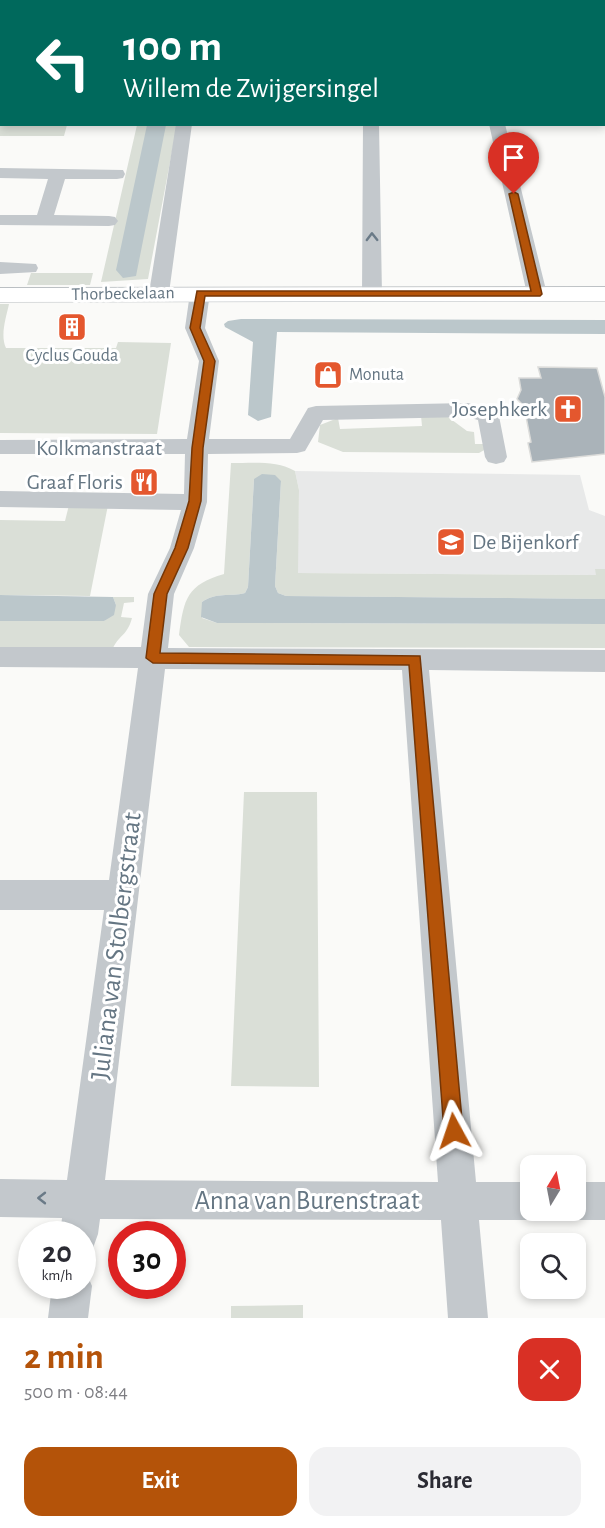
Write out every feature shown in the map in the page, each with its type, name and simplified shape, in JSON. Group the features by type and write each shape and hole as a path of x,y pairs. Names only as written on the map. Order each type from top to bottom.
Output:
{"main road":[{"name":"Thorbeckelaan","path":"0,295 605,294"}],"street":[{"path":"159,293 184,126"},
{"path":"370,126 372,295"},
{"path":"497,126 537,294"},
{"path":"0,173 117,174"},
{"path":"44,220 58,174"},
{"path":"0,220 109,221"},
{"path":"0,268 28,268"},
{"name":"Juliana van Stolbergstraat","path":"81,1216 161,594 182,548 195,501 197,448 209,361 195,328 200,293"},
{"name":"Kolkmanstraat","path":"0,447 297,446 316,413 468,410 488,416 496,456"},
{"path":"0,499 195,501"},
{"path":"0,657 605,662"},
{"path":"416,660 468,1318"},
{"path":"0,895 122,895"},
{"name":"Anna van Burenstraat","path":"0,1198 81,1216 273,1202 520,1201"},
{"path":"586,1201 605,1201"},
{"path":"68,1318 70,1299"}],"shaded area":[{"path":"0,126 67,126 64,136 0,136"},
{"path":"137,126 177,126 148,279 101,282"},
{"path":"147,126 166,126 136,276 123,278 116,270"},
{"path":"31,273 93,273 90,285 27,285"},
{"path":"0,304 9,304 4,332 6,348 116,348 118,342 171,343 157,434 0,433"},
{"path":"241,319 605,320 605,334 277,332 271,417 258,421 248,415 253,342 225,327 224,324"},
{"path":"421,416 448,417 467,431 474,432 475,444 487,444 486,449 479,453 343,452 318,442 320,425 338,418 340,429 422,426"},
{"path":"231,463 280,465 295,471 299,490 298,573 596,575 595,569 605,569 605,599 286,596 278,593 275,586 281,481 254,479 248,587 245,593 218,596 202,602 202,618 217,623 605,624 605,648 189,647 179,635 186,602 195,588 224,574"},
{"name":"De Bijenkorf","path":"295,471 580,475 589,510 605,516 605,569 596,569 597,575 297,573 299,490"},
{"path":"262,474 275,475 281,481 275,586 278,593 286,596 605,599 605,624 217,623 201,617 202,602 218,596 245,593 248,587 254,479"},
{"path":"69,505 108,505 90,596 0,595 0,520 65,521"},
{"path":"0,595 113,597 116,605 114,615 104,621 0,621"},
{"path":"113,597 134,597 134,602 124,603 121,617 132,618 128,628 113,648 0,647 0,621 104,621 116,605"},
{"path":"244,792 317,792 319,1087 231,1086"},
{"path":"303,1305 303,1318 231,1318 231,1306"}],"building":[{"name":"Josephkerk","path":"538,367 597,368 605,397 605,454 532,462 528,443 531,442 524,406 517,399 521,390 519,378 541,378"}],"place":[{"name":"Cyclus Gouda","path":"72,327"},
{"name":"Monuta","path":"328,375"},
{"name":"Josephkerk","path":"568,409"},
{"name":"Graaf Floris","path":"144,482"},
{"name":"De Bijenkorf","path":"451,542"}],"route":[{"path":"454,1131 416,660 153,658 161,594 182,548 195,501 197,448 209,361 195,328 200,293 537,294 514,194"}]}
